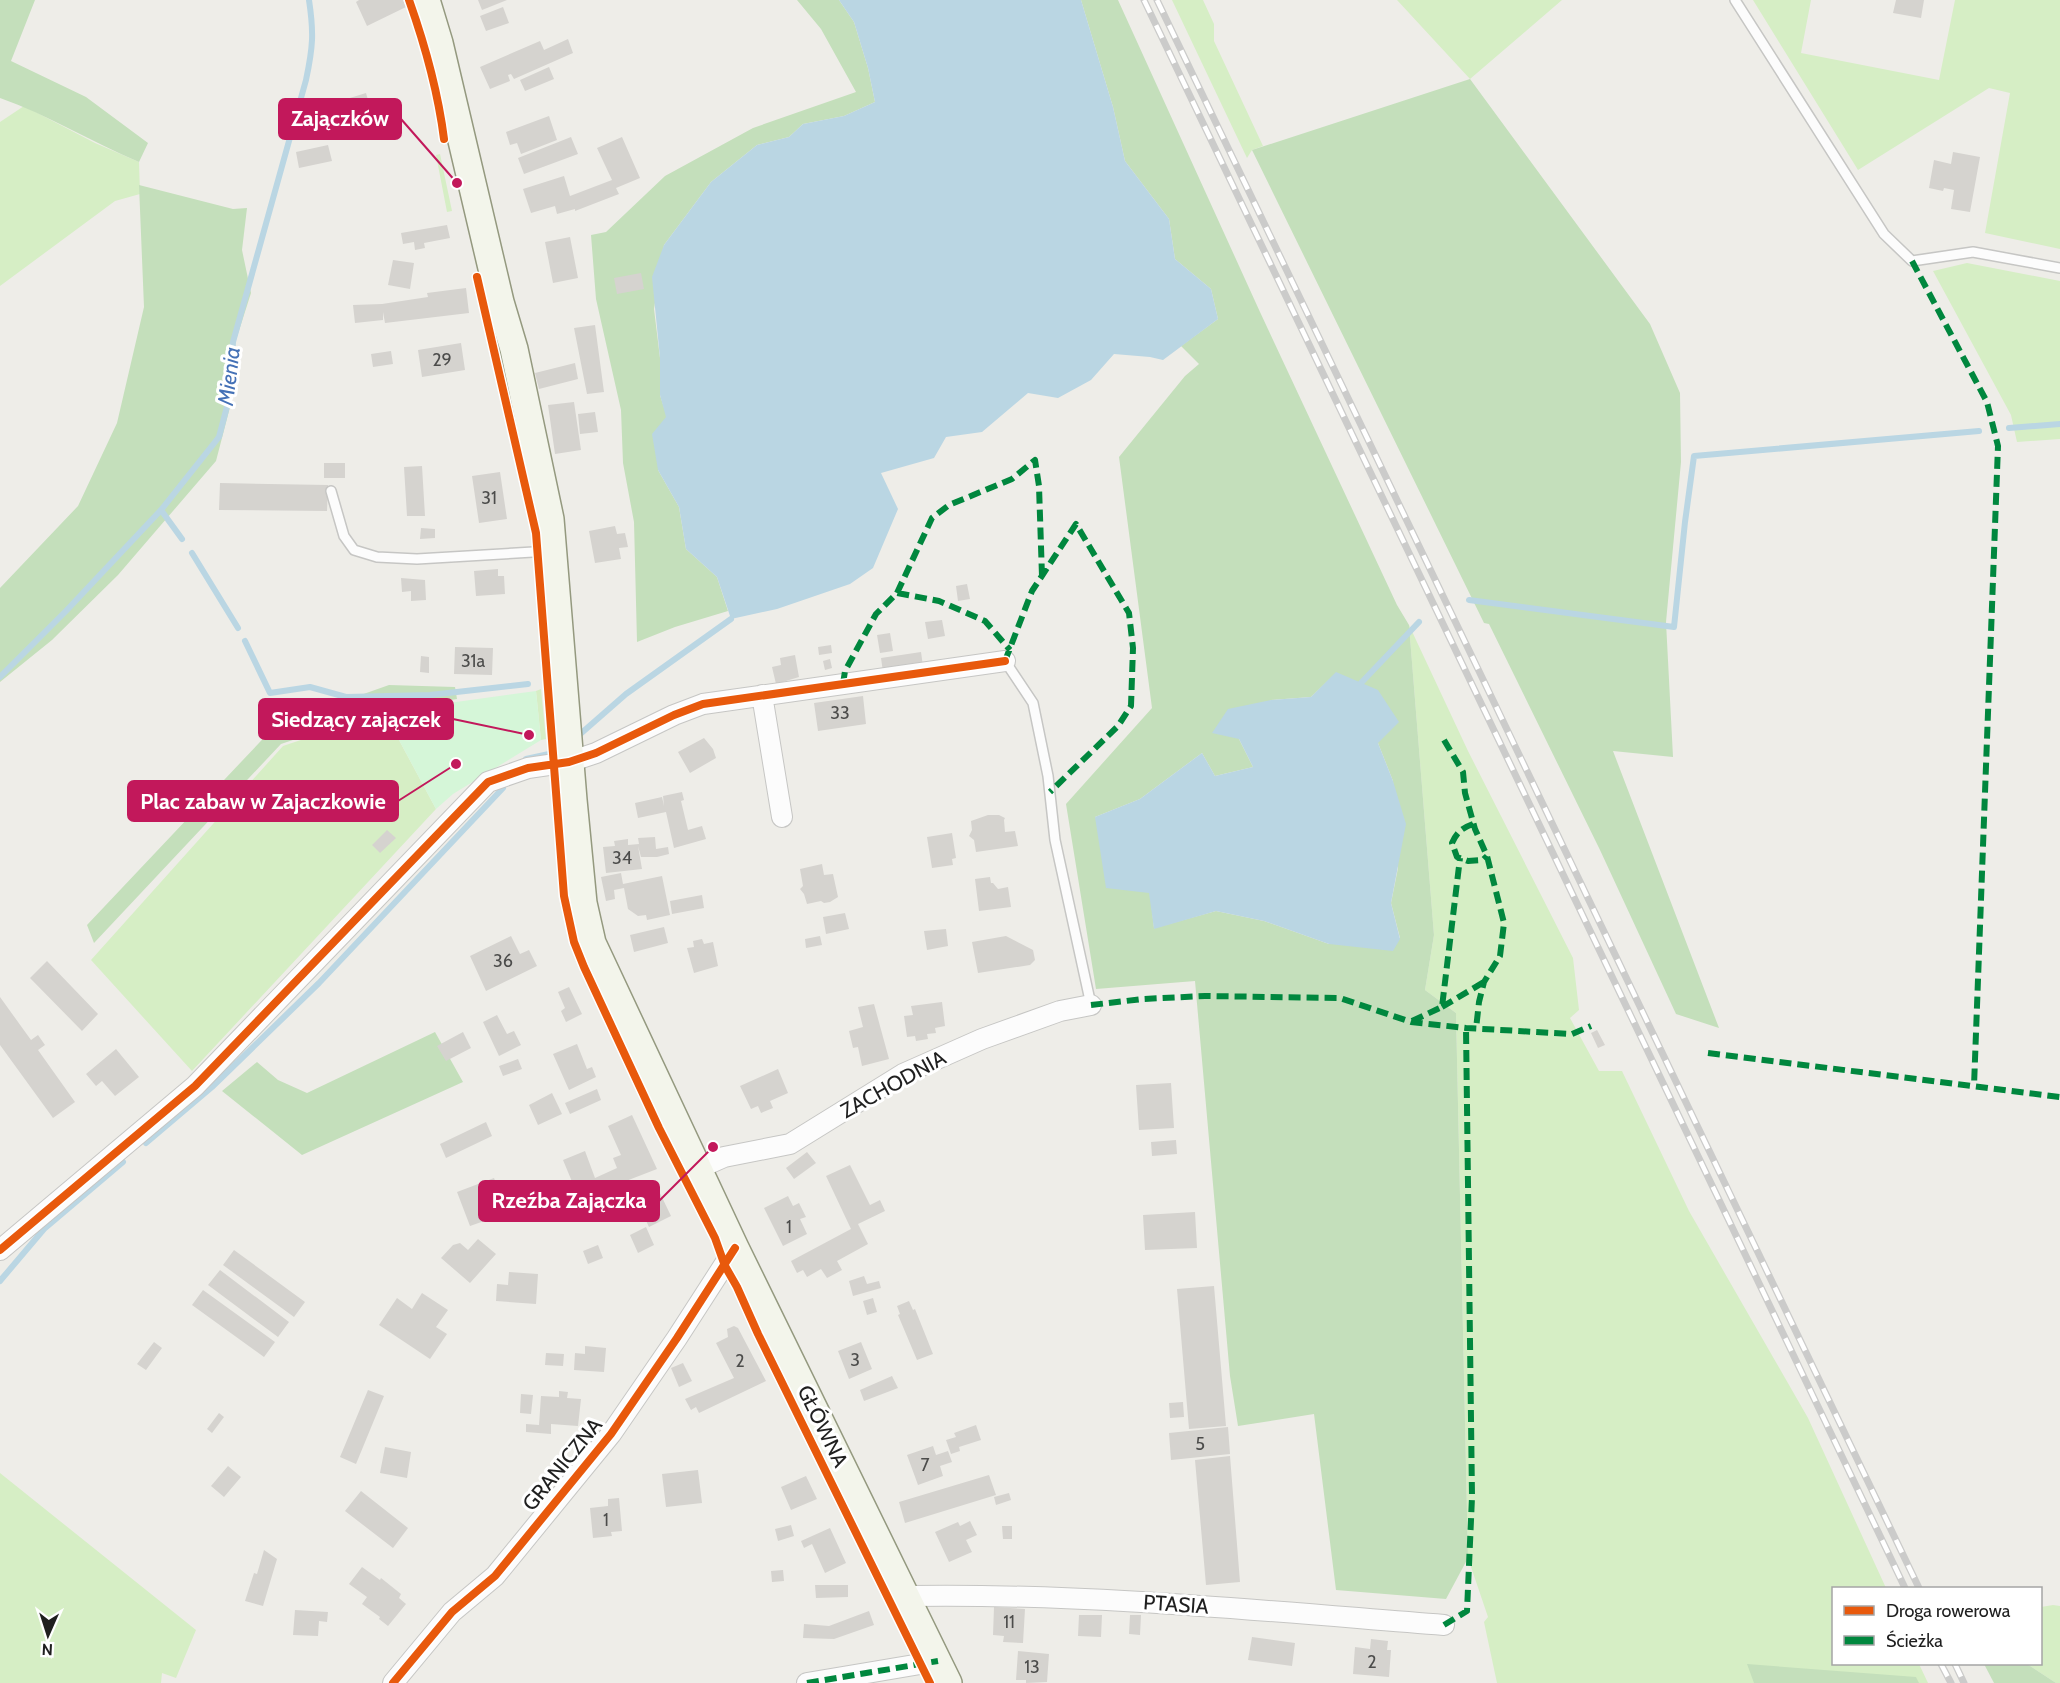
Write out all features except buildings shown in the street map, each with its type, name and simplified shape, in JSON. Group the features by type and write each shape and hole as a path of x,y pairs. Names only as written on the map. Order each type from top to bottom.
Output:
{"main road":[{"name":"GŁÓWNA","path":"426,0 439,43 498,294 514,349 550,519 569,762 584,903 592,943 735,1248 943,1672"}],"street":[{"path":"0,1250 195,1086 488,782 528,768 569,762 596,753 674,715 703,704 1005,661"},
{"path":"762,695 782,817"},
{"name":"ZACHODNIA","path":"699,1168 724,1157 790,1144 903,1074 982,1039 1060,1011 1091,1005"},
{"name":"GRANICZNA","path":"393,1683 452,1612 495,1576 611,1434 678,1338 735,1248"},
{"name":"PTASIA","path":"907,1596 959,1594 1125,1601 1444,1625"},
{"path":"807,1683 943,1672"}],"lane":[{"path":"1736,0 1884,234 1912,261 1973,252 2060,268"},
{"path":"331,490 344,536 354,550 377,557 417,559 553,551"},
{"path":"1005,661 1033,703 1048,776 1055,840 1091,1005"}],"green space":[{"path":"0,0 35,0 11,61 86,97 148,143 139,162 35,112 0,98"},
{"path":"797,0 839,0 854,22 868,68 875,102 844,116 803,124 789,137 757,145 711,182 664,245 654,309 660,358 660,395 667,417 658,470 679,507 686,549 717,577 728,611 675,627 637,642 634,522 623,463 621,410 596,299 591,235 606,232 665,176 753,128 856,92 821,29"},
{"path":"1081,0 1118,0 1260,312 1397,605 1409,625 1434,935 1425,990 1456,1013 1468,1558 1446,1599 1336,1590 1314,1414 1238,1426 1230,1376 1195,981 1096,989 1066,804 1152,708 1119,457 1185,376 1199,364 1181,346 1218,319 1211,289 1175,259 1169,219 1125,161 1113,107","holes":["1336,673 1378,743 1393,781 1398,868 1391,903 1400,938 1329,944 1264,921 1216,911 1154,928 1150,893 1095,817 1140,799 1202,753 1215,776 1253,767 1239,739 1271,700 1311,697"]},
{"path":"1172,0 1203,0 1214,24 1214,41 1263,146 1252,150 1247,158"},
{"path":"1397,0 1562,0 1470,79"},
{"path":"1753,0 1811,0 1801,53 1939,80 1955,0 2060,0 2060,249 1985,233 2010,93 1989,88 1858,170"},
{"path":"1470,79 1650,324 1680,393 1681,462 1666,622 1673,757 1613,751 1719,1028 1676,1014 1600,850 1489,624 1484,623 1252,150"},
{"path":"24,106 95,143 139,162 140,194 115,201 0,286 0,122"},
{"path":"440,154 452,211 447,212 436,155"},
{"path":"139,185 233,209 247,208 242,250 251,293 235,343 236,384 216,461 118,575 52,640 0,682 0,588 78,506 117,423 144,307"},
{"path":"1967,263 2060,281 2060,439 2017,442 2011,415 1933,271"},
{"path":"1409,625 1468,751 1573,958 1579,1010 1570,1018 1599,1071 1622,1071 1689,1211 1808,1418 1886,1587 1832,1587 1832,1665 1919,1665 1928,1683 1497,1683 1484,1622 1488,1617 1468,1558 1456,1013 1425,990 1434,935"},
{"path":"389,685 455,687 457,699 395,709 427,788 385,709 281,744 94,943 87,925 276,725"},
{"path":"541,689 546,739 541,740 536,691"},
{"path":"536,691 541,740 453,794 436,809 384,712"},
{"path":"384,712 436,809 192,1071 91,960 283,746"},
{"path":"435,1032 463,1082 302,1155 222,1091 257,1062 278,1080 307,1093"},
{"path":"0,1473 196,1630 176,1678 162,1673 161,1683 0,1683"},
{"path":"2060,1606 2060,1683 2056,1683 2029,1665 2042,1665 2042,1607"},
{"path":"1747,1664 1916,1677 1919,1683 1754,1683"},
{"path":"1985,1665 2029,1665 2056,1683 1994,1683"}],"water":[{"path":"839,0 1081,0 1113,107 1125,161 1169,219 1175,259 1211,289 1218,319 1163,360 1114,354 1091,380 1058,398 1028,393 982,432 946,437 934,458 881,473 898,509 873,568 850,584 777,609 731,619 717,577 686,549 679,507 658,470 652,434 666,417 660,395 660,358 652,277 664,245 711,182 757,145 789,137 803,124 844,116 875,102 868,68 854,22"},
{"path":"1336,672 1378,690 1399,722 1378,743 1406,824 1391,903 1400,939 1393,951 1329,944 1264,921 1216,911 1154,929 1149,893 1106,888 1095,817 1140,799 1202,753 1215,776 1253,767 1239,739 1212,733 1228,709 1271,700 1311,697"}],"waterway":[{"name":"Mienia","path":"0,677 161,510 219,437 230,395 233,342 306,80 312,40 309,0"},
{"path":"2009,428 2060,424"},
{"path":"1469,600 1674,627 1694,456 1979,431"},
{"path":"161,510 182,539"},
{"path":"192,553 238,628"},
{"path":"578,736 626,694 731,619"},
{"path":"1361,683 1419,622"},
{"path":"245,641 270,693 310,687 346,697 430,695 528,684"},
{"path":"526,759 549,754"},
{"path":"146,1143 212,1087 319,983 503,788"},
{"path":"0,1281 44,1229 123,1162"}],"railway":[{"path":"1144,0 1905,1587"},
{"path":"1157,0 1919,1587"},
{"path":"1942,1665 1951,1683"},
{"path":"1955,1665 1964,1683"}],"marked path":[{"path":"1912,261 1987,402 1998,446 1974,1086"},
{"path":"897,593 932,518 949,505 1012,479 1035,460 1039,486 1042,576"},
{"path":"1005,661 1032,591 1076,524 1129,613 1133,648 1131,706 1118,726 1050,792"},
{"path":"843,684 845,671 876,614 897,593 939,601 985,621 1010,650"},
{"path":"1444,740 1463,772 1465,793 1475,829 1487,856 1504,923 1500,956 1484,982 1476,1029"},
{"path":"1473,824 1460,831 1452,843 1457,857 1468,861 1483,860 1487,856"},
{"path":"1412,1021 1442,1007 1460,858"},
{"path":"1442,1007 1484,982"},
{"path":"1091,1005 1143,999 1205,996 1340,998 1411,1022 1466,1028 1572,1034 1591,1026"},
{"path":"1444,1625 1467,1611 1472,1497 1466,1028"},
{"path":"1708,1053 2060,1097"},
{"path":"807,1683 938,1661"}],"cycle path":[{"path":"409,0 430,69 444,139"},
{"path":"477,277 536,533 564,896 574,942 659,1128 715,1238 725,1266 930,1683"},
{"path":"0,1250 195,1086 488,782 528,768 569,762 596,753 674,715 703,704 1005,661"},
{"path":"393,1683 452,1612 495,1576 611,1434 735,1248"}],"place":[{"name":"Zajączków","path":"457,183"},
{"name":"Siedzący zajączek","path":"529,735"},
{"name":"Plac zabaw w Zajaczkowie","path":"456,764"},
{"name":"Rzeźba Zajączka","path":"713,1147"}]}
